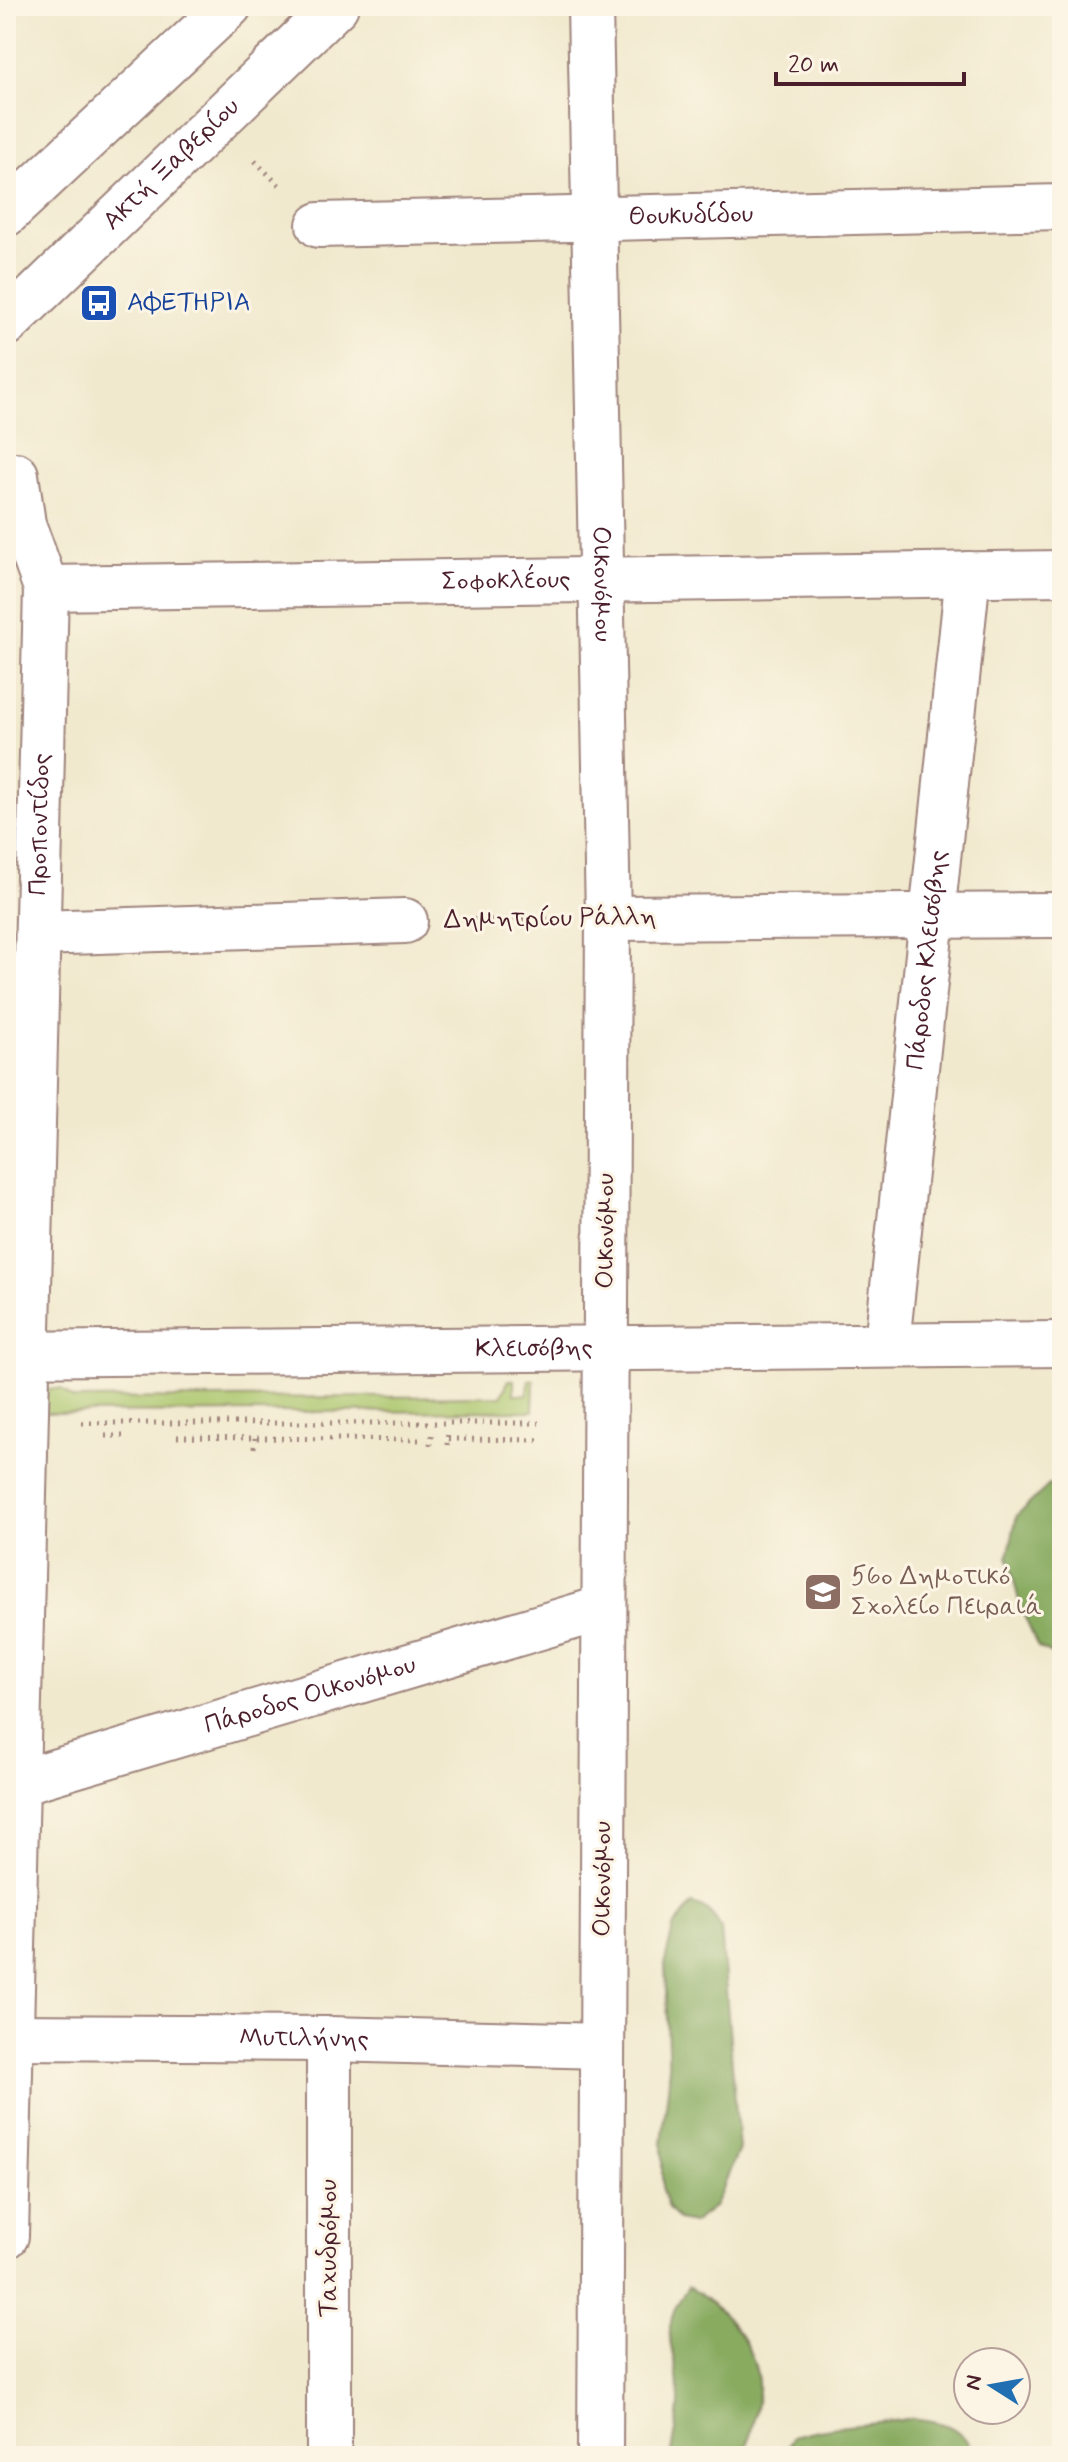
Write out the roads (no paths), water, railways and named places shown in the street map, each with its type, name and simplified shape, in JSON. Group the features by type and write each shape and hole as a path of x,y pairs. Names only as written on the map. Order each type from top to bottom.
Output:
{"street":[{"path":"6,214 229,6"},
{"name":"Ακτή Ξαβερίου","path":"6,324 336,6"},
{"name":"Οικονόμου","path":"590,6 608,918 600,2456"},
{"name":"Θουκυδίδου","path":"319,225 1062,207"},
{"name":"Προποντίδος","path":"6,2236 8,2038 17,1783 17,1354 38,933 46,588 23,524 16,475"},
{"name":"Σοφοκλέους","path":"46,588 1062,573"},
{"name":"Πάροδος Κλεισόβης","path":"887,1344 968,574"},
{"name":"Δημητρίου Ράλλη","path":"608,918 1062,915"},
{"name":"Δημητρίου Ράλλη","path":"38,933 405,921"},
{"name":"Κλεισόβης","path":"17,1354 1062,1344"},
{"name":"Πάροδος Οικονόμου","path":"17,1783 604,1608"},
{"name":"Μυτιλήνης","path":"8,2038 329,2039 602,2046"},
{"name":"Ταχυδρόμου","path":"329,2039 329,2456"}],"place":[{"name":"ΑΦΕΤΗΡΙΑ","path":"99,303"},
{"name":"56ο Δημοτικό Σχολείο Πειραιά","path":"823,1592"}]}
